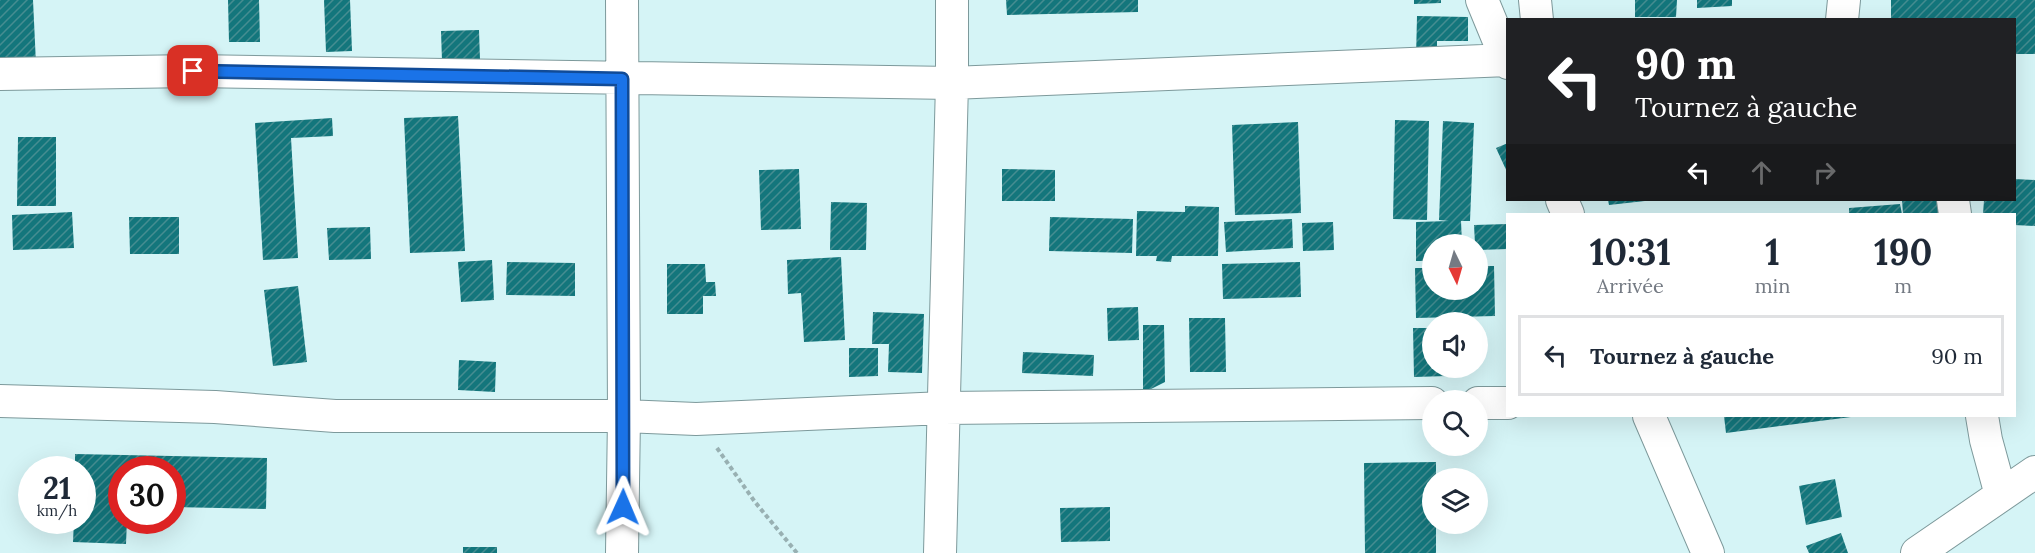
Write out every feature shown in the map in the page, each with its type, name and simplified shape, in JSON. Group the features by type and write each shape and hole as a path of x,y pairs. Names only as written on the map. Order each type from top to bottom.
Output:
{"street":[{"path":"622,0 624,416 622,553"},
{"path":"940,553 952,83 952,0"},
{"path":"1482,0 1506,59"},
{"path":"1535,0 1537,18"},
{"path":"1842,18 1844,0"},
{"path":"0,74 193,71 952,83 1506,61"},
{"path":"0,401 215,407 335,417 624,416 696,418 944,408 1422,404"},
{"path":"1488,403 1506,403"},
{"path":"1649,417 1708,553"},
{"path":"1982,417 2001,495"},
{"path":"1917,553 2035,472"}],"path":[{"path":"696,418 755,502 797,553"}],"building":[{"path":"0,0 33,0 36,64 0,65"},
{"path":"228,0 259,0 260,42 229,42"},
{"path":"324,0 350,0 352,51 326,52"},
{"path":"1006,0 1138,0 1138,12 1007,15"},
{"path":"1414,0 1441,0 1441,3 1414,4"},
{"path":"1635,0 1677,0 1676,17 1635,17"},
{"path":"1697,0 1732,0 1732,6 1697,8"},
{"path":"1891,0 2035,0 2035,54 2016,54 2016,18 1891,18"},
{"path":"1417,16 1468,17 1468,41 1437,41 1437,58 1416,58"},
{"path":"479,30 480,60 442,61 441,31"},
{"path":"458,116 465,251 410,253 404,118"},
{"path":"332,118 333,136 291,138 298,258 263,260 255,123"},
{"path":"1395,120 1429,121 1427,220 1393,219"},
{"path":"1443,121 1474,123 1470,221 1461,221 1462,234 1422,234 1422,261 1416,261 1416,222 1449,221 1439,220"},
{"path":"1298,122 1301,213 1235,215 1232,125"},
{"path":"18,137 56,137 56,206 17,206"},
{"path":"1506,144 1506,170 1496,148"},
{"path":"799,169 801,229 761,230 759,170"},
{"path":"1002,169 1055,170 1055,201 1002,201"},
{"path":"2016,179 2035,180 2035,226 2016,225 2016,213 1983,213 1984,201 2016,201"},
{"path":"1608,201 1645,201 1609,205"},
{"path":"1902,201 1948,201 1949,213 1903,213"},
{"path":"831,202 867,203 866,250 830,250"},
{"path":"1900,204 1902,213 1849,213 1849,208"},
{"path":"1185,206 1219,207 1218,256 1172,256 1171,262 1156,261 1157,256 1136,256 1137,211 1185,212"},
{"path":"72,212 74,248 13,250 12,215"},
{"path":"129,217 179,217 179,254 130,254"},
{"path":"1050,217 1133,219 1132,253 1049,251"},
{"path":"1292,219 1293,248 1226,252 1224,222"},
{"path":"1333,222 1334,250 1303,251 1302,223"},
{"path":"1506,224 1506,249 1488,250 1488,234 1474,234 1474,225"},
{"path":"370,227 371,259 329,260 327,228"},
{"path":"841,257 845,340 804,342 801,293 788,294 787,260"},
{"path":"492,260 494,300 461,302 458,262"},
{"path":"507,262 575,263 575,296 506,295"},
{"path":"1300,262 1301,297 1223,299 1222,264"},
{"path":"667,264 705,264 706,282 715,282 716,296 703,296 703,314 667,314"},
{"path":"1488,266 1494,266 1495,316 1488,316 1488,312 1422,312 1422,318 1416,318 1415,268 1422,268 1422,300 1488,300"},
{"path":"298,286 307,362 273,366 264,290"},
{"path":"1138,307 1139,340 1108,341 1107,308"},
{"path":"873,312 924,314 922,373 888,372 889,344 872,344"},
{"path":"1189,318 1225,318 1226,372 1190,372"},
{"path":"1143,325 1164,325 1165,382 1143,393"},
{"path":"1413,328 1422,328 1422,377 1414,377"},
{"path":"849,348 878,348 878,376 849,377"},
{"path":"1023,352 1094,355 1093,376 1022,373"},
{"path":"459,360 496,362 495,392 458,390"},
{"path":"1724,417 1851,417 1726,433"},
{"path":"75,454 171,456 108,456 108,534 126,534 126,544 73,542 73,534 96,534 96,456 75,456"},
{"path":"186,456 267,458 266,509 186,507"},
{"path":"1436,462 1436,468 1422,468 1422,534 1436,534 1436,553 1365,553 1364,463"},
{"path":"1835,479 1842,517 1806,525 1799,486"},
{"path":"1110,507 1110,541 1061,542 1060,508"},
{"path":"1841,533 1848,553 1809,553 1806,546"},
{"path":"463,547 497,547 497,553 463,553"}],"route":[{"path":"193,71 622,79 623,507"}]}
